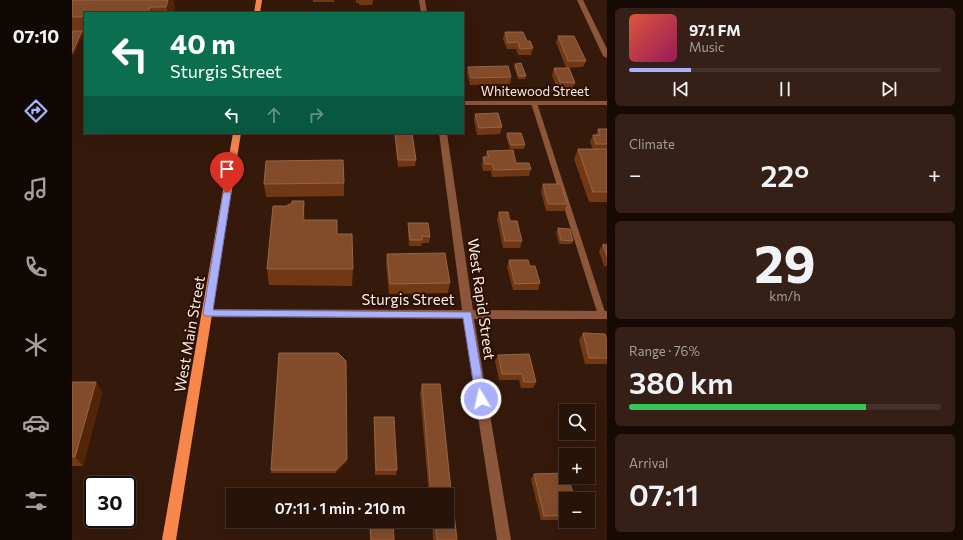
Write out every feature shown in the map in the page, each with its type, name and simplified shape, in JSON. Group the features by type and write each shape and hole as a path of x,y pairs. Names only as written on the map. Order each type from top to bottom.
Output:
{"main road":[{"path":"256,12 259,0"},
{"name":"West Main Street","path":"169,540 208,314 237,134"}],"street":[{"path":"422,0 424,12"},
{"path":"580,0 607,56"},
{"name":"Whitewood Street","path":"464,103 607,103"},
{"name":"West Rapid Street","path":"443,134 463,274 467,314 504,540"},
{"name":"Sturgis Street","path":"208,314 605,315"}],"lane":[{"path":"534,103 605,315"}],"building":[{"path":"72,0 168,0 166,7 150,7 148,12 84,12 82,17 72,17"},
{"path":"73,31 82,31 72,51 72,34"},
{"path":"505,32 523,32 527,41 530,41 533,48 520,49 518,42 508,43"},
{"path":"558,36 574,36 586,61 568,61"},
{"path":"521,63 526,76 519,76 515,64"},
{"path":"508,66 511,77 471,78 468,67"},
{"path":"554,68 569,68 575,83 560,82"},
{"path":"498,113 502,127 479,128 475,114"},
{"path":"598,129 607,129 607,144 596,144 593,135 600,135"},
{"path":"507,133 521,133 525,145 511,145"},
{"path":"395,134 412,134 416,160 398,160"},
{"path":"578,149 607,149 607,192 593,192"},
{"path":"513,150 516,163 529,163 531,169 494,170 492,164 485,164 483,157 489,157 487,151"},
{"path":"343,160 344,183 264,184 266,161"},
{"path":"543,184 561,184 567,204 548,204"},
{"path":"292,201 304,201 303,220 337,220 337,234 352,234 353,269 267,269 273,206 286,206 292,203"},
{"path":"499,212 508,212 510,221 517,221 522,241 505,241"},
{"path":"408,223 428,223 430,237 422,236 422,240 410,240"},
{"path":"558,228 570,229 573,241 561,240"},
{"path":"603,244 607,245 607,257"},
{"path":"445,253 450,283 390,284 387,254"},
{"path":"509,260 528,260 530,266 535,266 540,283 515,284"},
{"path":"583,333 605,334 607,341 607,358 589,358"},
{"path":"279,353 338,353 346,361 347,459 336,470 271,470"},
{"path":"529,354 536,382 524,382 522,374 502,374 498,355"},
{"path":"72,382 96,382 75,457 72,457"},
{"path":"422,384 440,384 451,488 430,488"},
{"path":"374,417 394,417 397,470 376,470"},
{"path":"559,473 559,484 570,484 573,492 559,492 559,515 544,516 534,474"},
{"path":"454,513 457,540 437,540 436,528 454,528"},
{"path":"370,528 393,528 394,540 371,540"}],"route":[{"path":"227,193 208,314 467,314 481,399"}]}
